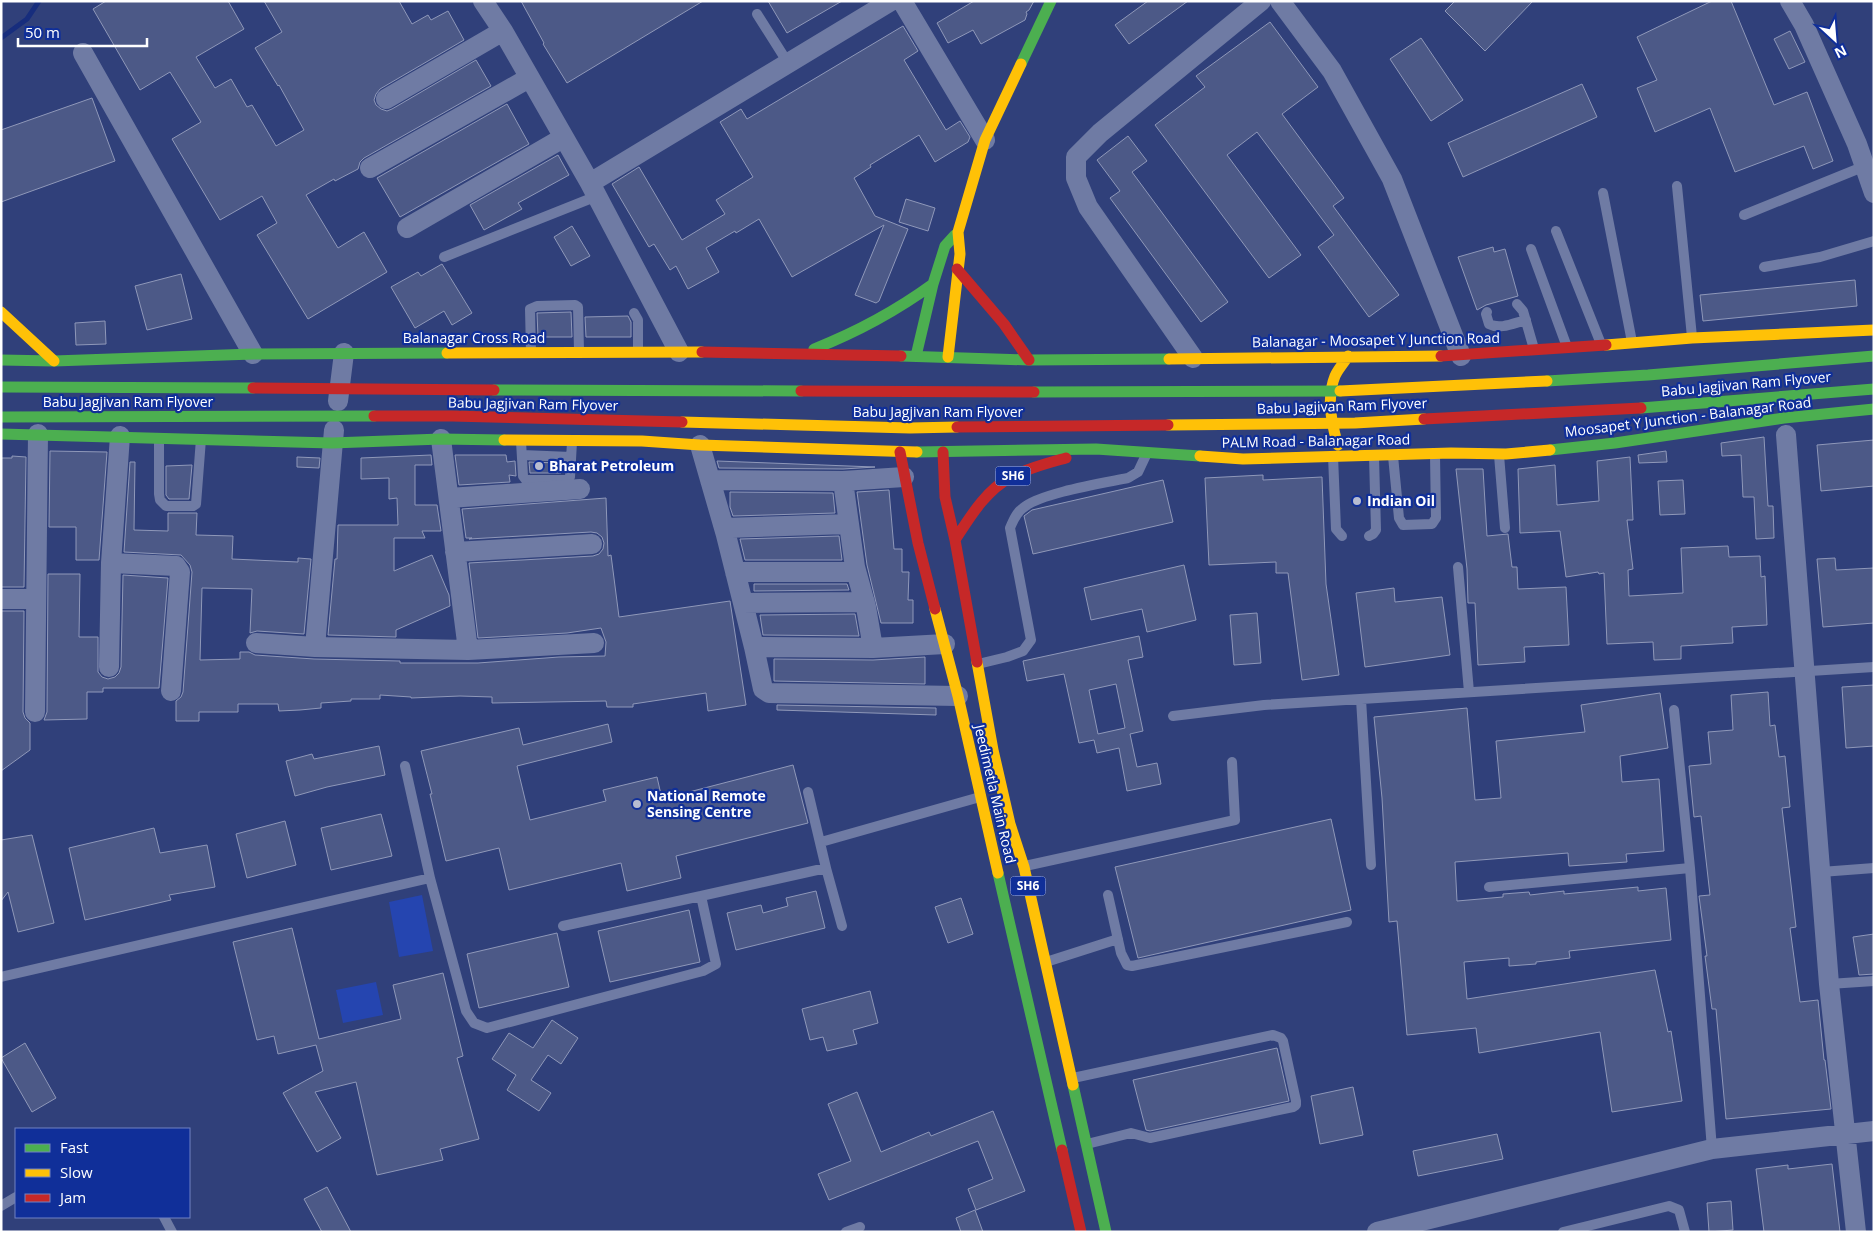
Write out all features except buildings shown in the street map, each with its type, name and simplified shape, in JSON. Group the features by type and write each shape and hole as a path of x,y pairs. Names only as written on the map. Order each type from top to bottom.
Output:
{"main road":[{"path":"1029,360 948,357 960,254 958,232 985,140 1051,1"},
{"path":"916,356 933,284 945,246 958,232"},
{"path":"957,269 992,307 1017,339 1029,360"},
{"path":"803,354 860,330 908,304 933,284"},
{"path":"1,312 54,361"},
{"name":"Balanagar - Moosapet Y Junction Road","path":"1029,360 1461,356 1692,338 1874,330"},
{"name":"Balanagar Cross Road","path":"1,360 54,361 253,354 582,352 948,357"},
{"path":"1337,456 1330,407 1334,377 1348,356"},
{"name":"Babu Jagjivan Ram Flyover","path":"1,386 898,392 1357,391 1648,375 1874,356"},
{"path":"1256,357 1262,375 1267,406 1262,432"},
{"name":"Babu Jagjivan Ram Flyover","path":"1,417 452,416 910,428 1355,423 1650,407 1874,389"},
{"name":"Moosapet Y Junction - Balanagar Road","path":"1502,454 1785,426 1874,409"},
{"path":"1,434 332,443 441,439 642,441 700,445"},
{"name":"PALM Road - Balanagar Road","path":"700,445 900,452 1096,449 1243,459 1502,454"},
{"path":"1243,459 1254,446"},
{"name":"SH6","path":"955,540 969,519 996,487 1011,477 1096,449"},
{"name":"Jeedimetla Main Road","path":"900,452 918,543 958,696 981,797 1079,1156 1106,1232"},
{"name":"Jeedimetla Main Road","path":"943,452 945,497 955,540 993,750 1010,824 1024,866 1072,1078 1079,1156 1081,1232"}],"street":[{"path":"483,1 593,190 679,352"},
{"path":"593,190 788,63 891,1"},
{"path":"902,1 985,140"},
{"path":"1193,358 1088,207 1076,178 1076,158 1100,133 1261,1"},
{"path":"1280,1 1332,71 1392,179 1461,356"},
{"path":"1790,1 1804,25 1857,144 1874,193"},
{"path":"386,99 502,31"},
{"path":"83,53 253,354"},
{"path":"370,168 529,78"},
{"path":"407,228 563,138"},
{"path":"315,647 332,443 344,353"},
{"path":"1785,426 1829,984 1856,1232"},
{"path":"35,712 38,434"},
{"path":"109,667 111,564 120,436"},
{"path":"441,439 468,650"},
{"path":"700,445 724,528 763,689 769,693 958,696"},
{"path":"710,480 842,481 904,477"},
{"path":"842,481 856,572 865,602 873,648"},
{"path":"448,498 580,489"},
{"path":"724,528 848,524"},
{"path":"455,552 592,544"},
{"path":"111,564 176,566 180,572 171,691"},
{"path":"735,572 856,572"},
{"path":"1,598 36,599"},
{"path":"743,603 865,602"},
{"path":"256,643 315,647 468,650 594,643"},
{"path":"754,647 873,648 945,644"},
{"path":"1377,1232 1712,1149 1874,1131"}],"lane":[{"path":"757,14 788,63"},
{"path":"1744,215 1865,166"},
{"path":"1677,186 1692,338"},
{"path":"444,257 593,190"},
{"path":"1603,193 1632,343"},
{"path":"1556,232 1601,345"},
{"path":"1764,267 1820,257 1874,241"},
{"path":"1531,249 1567,348"},
{"path":"531,353 530,309 537,306 575,304 578,307 582,352"},
{"path":"1517,304 1523,311 1534,350"},
{"path":"1487,312 1489,324 1494,327 1526,320"},
{"path":"634,313 638,320 638,352"},
{"path":"582,352 582,316 584,314"},
{"path":"159,437 159,494 160,500 166,506 193,506 196,504 200,438"},
{"path":"521,440 523,476 526,480 567,480 570,477 572,441"},
{"path":"977,664 1023,651 1030,640 1010,528 1014,518 1023,508 1041,498 1128,478 1138,472 1147,452"},
{"path":"1393,455 1399,518 1403,526 1432,524 1436,518 1435,454"},
{"path":"1502,454 1505,528"},
{"path":"1369,536 1376,530 1374,455"},
{"path":"522,456 571,457"},
{"path":"1337,456 1336,528 1342,536"},
{"path":"1458,567 1469,692"},
{"path":"1173,716 1264,706 1361,699 1874,667"},
{"path":"1361,699 1371,865"},
{"path":"1674,710 1690,868 1712,1149"},
{"path":"1024,866 1235,820 1232,762"},
{"path":"405,766 430,878 466,1011 474,1023 487,1028 704,971 716,964 701,896"},
{"path":"808,792 842,926"},
{"path":"820,842 981,797"},
{"path":"563,926 826,868"},
{"path":"1489,887 1690,868"},
{"path":"1821,872 1874,868"},
{"path":"1,977 430,878"},
{"path":"1108,895 1123,960 1132,966 1347,922"},
{"path":"1045,962 1118,939"},
{"path":"1829,984 1874,981"},
{"path":"1072,1078 1273,1035 1281,1038 1283,1041 1296,1101 1296,1105 1293,1107 1150,1138 1131,1133 1079,1156"},
{"path":"1,1206 15,1198"},
{"path":"1563,1232 1669,1206 1679,1210 1685,1232"},
{"path":"165,1218 172,1232"},
{"path":"846,1232 860,1227"}],"shaded area":[{"path":"422,895 433,951 399,957 389,902"},
{"path":"376,982 383,1015 343,1023 336,990"}],"waterway":[{"path":"1,38 27,19 39,1"}],"traffic: fast":[{"path":"1021,64 1051,1"},
{"path":"916,356 933,284 945,246 955,235"},
{"path":"814,349 876,320 933,284"},
{"path":"1,360 54,361 253,354 447,353"},
{"path":"901,356 1029,360 1169,359"},
{"path":"1547,381 1648,375 1874,356"},
{"path":"1,387 253,388"},
{"path":"1641,408 1874,389"},
{"path":"494,390 801,391"},
{"path":"1034,392 1340,391"},
{"path":"1550,450 1615,443 1784,418 1874,409"},
{"path":"1,417 374,416"},
{"path":"1,434 332,443 441,439 504,440"},
{"path":"917,452 1096,449 1200,456"},
{"path":"998,873 1062,1150"},
{"path":"1073,1085 1106,1232"}],"traffic: slow":[{"path":"948,357 960,254 958,232 985,140 1021,64"},
{"path":"1,312 54,361"},
{"path":"1606,345 1692,338 1874,330"},
{"path":"447,353 702,352"},
{"path":"1338,445 1333,428 1330,402 1332,384 1348,356"},
{"path":"1169,359 1441,356"},
{"path":"1340,391 1547,381"},
{"path":"1168,425 1355,423 1424,419"},
{"path":"682,422 910,428 957,427"},
{"path":"504,440 642,441 700,445 917,452"},
{"path":"1200,456 1243,459 1451,453 1506,454 1550,450"},
{"path":"935,609 958,696 998,873"},
{"path":"977,662 993,750 1010,824 1024,867 1073,1085"}],"traffic: jam":[{"path":"957,269 1004,324 1029,360"},
{"path":"1441,356 1606,345"},
{"path":"702,352 901,356"},
{"path":"253,388 494,390"},
{"path":"801,391 1034,392"},
{"path":"1424,419 1641,408"},
{"path":"374,416 452,416 682,422"},
{"path":"957,427 1168,425"},
{"path":"900,452 918,543 935,609"},
{"path":"943,452 945,497 955,540 977,662"},
{"path":"955,540 979,505 1002,482 1024,471 1066,458"},
{"path":"1062,1150 1081,1232"}],"place":[{"name":"Bharat Petroleum","path":"539,466"},
{"name":"Indian Oil","path":"1357,501"},
{"name":"National Remote Sensing Centre","path":"637,804"}]}
